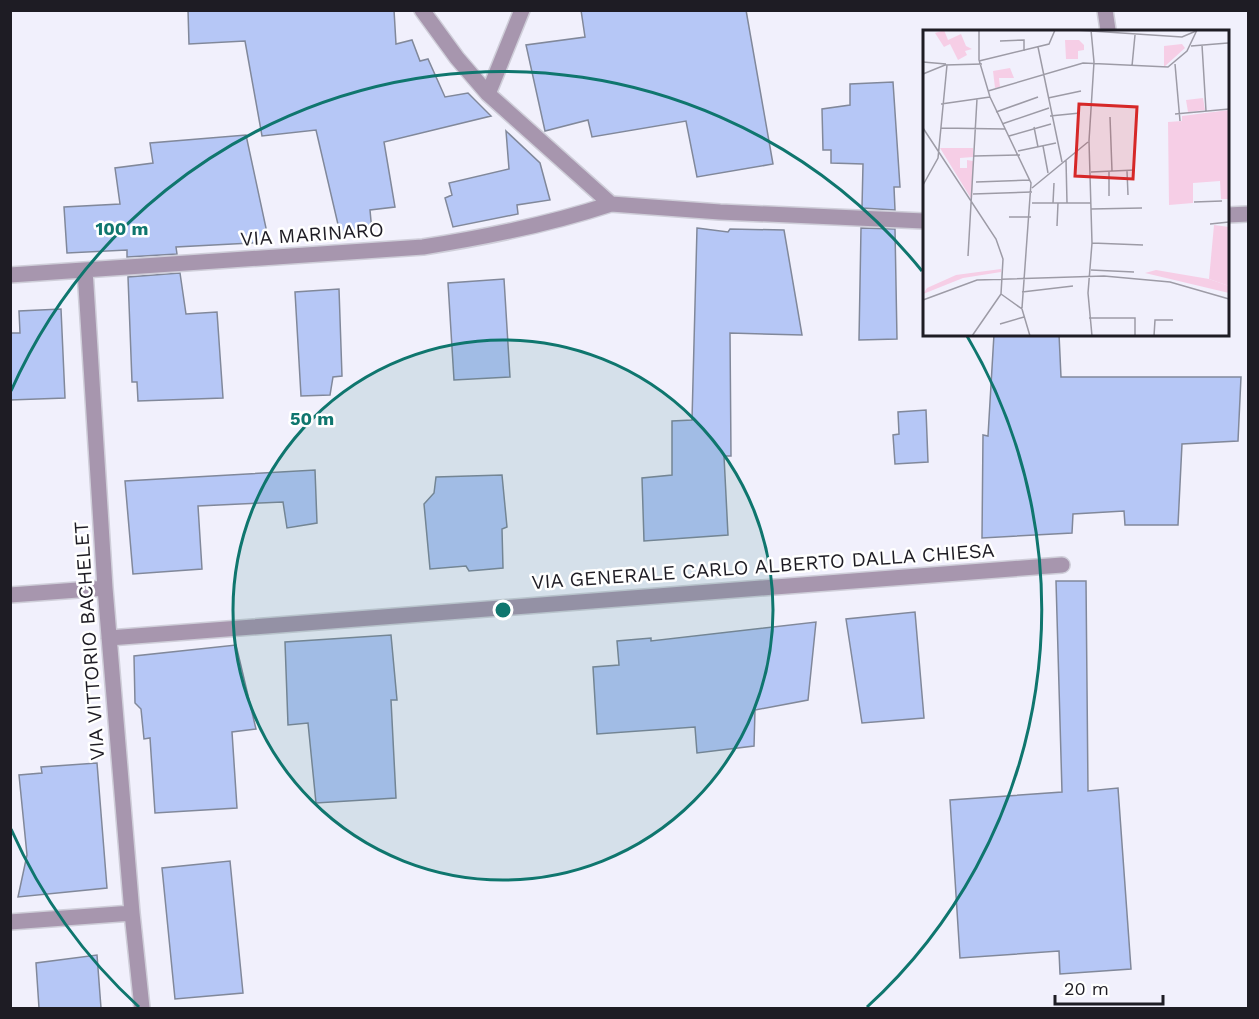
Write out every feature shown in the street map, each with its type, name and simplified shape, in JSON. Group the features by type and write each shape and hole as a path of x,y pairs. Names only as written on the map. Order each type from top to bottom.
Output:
{"street":[{"path":"422,10 457,58 488,94 612,204 720,212 923,221"},
{"path":"488,94 522,10"},
{"path":"1105,10 1108,30"},
{"name":"VIA MARINARO","path":"10,275 423,247 477,238 577,215 612,204"},
{"path":"1229,215 1248,214"},
{"name":"VIA VITTORIO BACHELET","path":"85,270 105,588 142,1008"},
{"name":"VIA GENERALE CARLO ALBERTO DALLA CHIESA","path":"110,638 1062,564"},
{"path":"10,595 105,588"},
{"path":"10,922 132,913"}],"building":[{"path":"188,10 394,10 396,44 412,40 420,61 428,59 445,97 468,93 491,116 384,142 395,207 370,210 372,232 340,233 316,130 262,136 245,41 189,44"},
{"path":"581,10 746,10 773,164 697,177 686,121 592,137 588,120 545,131 526,45 585,37"},
{"path":"893,82 900,187 894,187 895,210 862,208 863,164 831,163 831,150 823,150 822,109 850,105 850,84"},
{"path":"506,131 540,163 550,200 517,205 518,214 453,227 445,198 452,195 449,183 509,169"},
{"path":"246,135 269,242 176,247 177,254 127,257 127,250 67,253 64,207 120,204 115,168 153,163 150,143"},
{"path":"697,228 728,232 730,229 784,230 802,335 730,333 731,456 724,456 728,535 644,541 642,478 672,475 672,421 692,420"},
{"path":"861,228 895,229 897,339 859,340"},
{"path":"180,273 186,314 217,312 223,398 138,401 137,382 132,382 128,277"},
{"path":"504,279 510,377 454,380 448,283"},
{"path":"339,289 342,376 333,377 330,395 301,396 295,292"},
{"path":"61,309 65,398 10,400 10,333 20,333 19,311"},
{"path":"994,336 1059,336 1061,377 1241,377 1238,441 1182,444 1178,525 1125,525 1124,511 1073,514 1072,533 982,538 983,435 988,436"},
{"path":"926,410 928,462 895,464 893,435 899,434 898,412"},
{"path":"315,470 317,523 287,528 283,502 198,506 202,569 133,574 125,481"},
{"path":"502,475 507,527 502,529 503,568 469,571 466,566 430,569 424,504 434,493 436,477"},
{"path":"1056,581 1086,581 1088,791 1118,788 1131,969 1060,974 1059,951 960,958 950,800 1062,792"},
{"path":"915,612 924,718 862,723 846,619"},
{"path":"816,622 808,700 755,710 754,746 697,753 695,727 597,734 593,667 619,665 617,641 651,638 651,641"},
{"path":"391,635 397,700 391,700 396,798 316,803 308,723 288,725 285,642"},
{"path":"236,645 256,729 232,732 237,808 155,813 150,738 144,739 141,709 135,703 134,656"},
{"path":"97,763 107,888 18,897 27,855 19,775 42,773 41,767"},
{"path":"230,861 243,993 175,999 162,868"},
{"path":"97,955 101,1008 39,1008 36,963"}]}
